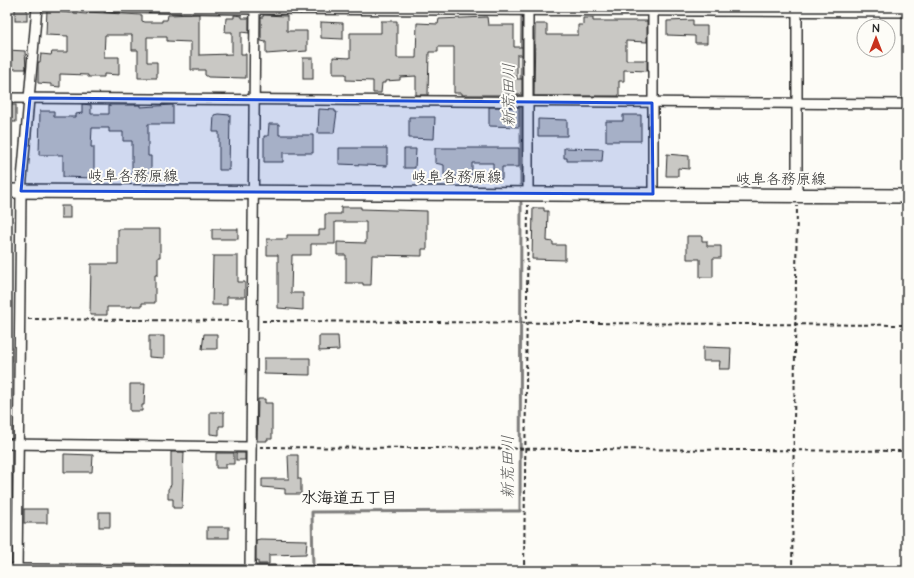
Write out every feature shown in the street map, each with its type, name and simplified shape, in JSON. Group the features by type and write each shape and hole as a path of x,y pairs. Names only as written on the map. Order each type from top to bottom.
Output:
{"main road":[{"name":"岐阜各務原線","path":"7,191 907,196"}],"street":[{"path":"17,570 21,191 37,7"},
{"path":"107,7 514,11 797,9 907,12"},
{"path":"250,571 255,8"},
{"path":"653,9 653,194"},
{"path":"797,9 797,195"},
{"path":"528,10 528,194"},
{"path":"7,98 254,101 907,104"},
{"path":"7,444 251,447"},
{"path":"7,569 356,571"}],"path":[{"path":"524,571 528,194"},
{"path":"792,571 797,195"},
{"path":"513,322 907,325"},
{"path":"251,447 525,447 907,451"}],"highlighted area":[{"path":"30,98 652,103 653,194 21,191"}],"building":[{"path":"15,7 27,7 27,21 15,21"},
{"path":"47,8 61,9 61,12 87,14 87,12 142,15 142,21 145,22 162,22 162,20 167,20 168,15 199,14 199,55 232,54 232,32 225,32 226,18 234,18 234,15 242,16 242,18 249,18 249,33 241,32 241,54 246,54 246,78 208,77 205,75 205,70 191,70 191,42 167,41 167,37 147,37 147,62 157,62 157,78 138,78 138,50 132,50 132,35 105,35 104,57 119,57 119,75 104,74 104,77 88,77 88,75 60,74 60,87 51,86 51,84 38,83 38,62 40,62 41,54 51,55 52,52 68,52 68,36 46,35"},
{"path":"263,15 287,16 287,31 307,31 307,51 266,54 266,42 261,41 261,17 263,17"},
{"path":"487,17 488,25 514,25 514,47 522,47 522,55 517,55 517,79 522,79 522,95 462,95 462,93 454,93 454,47 438,47 438,52 429,52 428,95 416,95 416,76 400,77 400,80 385,81 385,83 382,83 381,93 373,93 373,81 346,80 346,74 333,74 333,57 350,58 350,33 381,33 381,21 397,21 397,58 416,58 417,23 438,24 439,19"},
{"path":"583,18 593,18 593,21 647,21 647,42 626,41 626,60 647,60 647,71 624,70 624,81 619,81 619,96 534,96 535,24 547,24 547,35 578,35 578,25 583,25"},
{"path":"693,20 693,26 707,26 707,43 695,43 695,36 667,35 667,21"},
{"path":"321,22 343,23 343,39 321,38"},
{"path":"7,50 25,51 26,69 7,69"},
{"path":"303,58 313,58 313,79 303,79"},
{"path":"82,104 91,105 91,114 109,114 109,105 140,105 140,107 173,105 173,124 148,124 148,156 151,156 151,178 132,178 132,141 123,141 123,132 109,132 109,128 92,128 91,147 94,147 94,178 63,177 63,155 39,155 40,111 54,111 54,117 76,117 76,114 82,113"},
{"path":"7,105 16,105 16,122 7,122"},
{"path":"489,107 519,107 519,127 489,126"},
{"path":"319,109 335,110 335,112 337,112 334,133 318,133"},
{"path":"214,115 230,115 229,170 219,170 219,132 213,132"},
{"path":"623,115 641,115 641,141 606,141 606,121 623,121"},
{"path":"409,117 435,117 434,139 409,138"},
{"path":"538,119 567,120 567,136 538,136"},
{"path":"269,124 279,124 279,135 313,135 313,153 283,153 283,162 264,162 264,136 268,136"},
{"path":"339,148 387,148 387,166 339,164"},
{"path":"435,148 519,148 519,167 502,167 502,179 493,179 493,163 472,163 472,177 444,176 444,165 435,163"},
{"path":"564,148 603,149 602,161 567,161 567,158 564,158"},
{"path":"404,149 416,149 415,168 404,168"},
{"path":"667,154 689,156 689,169 678,168 678,176 666,176"},
{"path":"61,206 70,206 70,218 61,218"},
{"path":"341,207 427,211 427,249 422,249 422,256 372,255 371,285 363,285 363,283 346,283 346,255 337,255 337,242 366,243 366,222 335,222 335,244 311,244 311,255 292,255 291,293 303,293 303,310 278,308 278,255 267,255 267,239 287,239 287,235 319,235 319,230 325,230 325,214 341,214"},
{"path":"533,208 544,208 544,211 548,211 547,241 553,242 553,245 565,245 565,260 532,259"},
{"path":"118,229 160,229 160,257 158,257 158,275 155,275 155,303 142,303 142,306 131,307 107,307 107,315 90,315 91,264 118,264"},
{"path":"212,229 238,229 238,239 212,239"},
{"path":"687,236 702,236 702,241 707,241 707,246 721,246 721,258 713,258 713,277 700,277 700,259 687,259"},
{"path":"213,256 238,256 238,282 245,282 245,297 227,297 227,305 212,305"},
{"path":"204,334 217,334 217,349 202,349"},
{"path":"149,336 164,336 164,358 149,357"},
{"path":"319,336 338,336 339,350 319,351"},
{"path":"703,347 731,348 730,369 719,369 720,361 703,361"},
{"path":"264,358 310,358 310,375 264,374"},
{"path":"130,384 145,384 144,405 142,405 142,411 130,411"},
{"path":"258,399 265,399 265,403 272,403 272,439 267,439 267,441 257,441"},
{"path":"210,412 224,412 224,426 219,426 219,435 210,434"},
{"path":"171,452 184,452 182,508 173,508 173,499 168,499 168,489 171,485"},
{"path":"216,453 234,453 234,464 226,464 226,468 216,468"},
{"path":"236,453 245,453 245,460 236,460"},
{"path":"64,454 93,455 92,472 64,472"},
{"path":"288,455 298,455 298,479 301,479 301,494 285,494 285,489 262,487 262,479 289,479"},
{"path":"7,509 12,509 12,523 7,523"},
{"path":"24,509 47,509 47,523 24,523"},
{"path":"99,512 110,512 110,527 99,527"},
{"path":"207,527 229,527 229,538 207,538"},
{"path":"256,540 307,540 306,554 269,555 269,564 258,564 258,561 256,561"}],"waterway":[{"name":"新荒田川","path":"521,83 522,11"},
{"name":"新荒田川","path":"521,103 521,184"},
{"name":"新荒田川","path":"313,569 312,512 520,511 521,203"}],"district":[{"name":"水海道五丁目","path":"349,498"}]}
